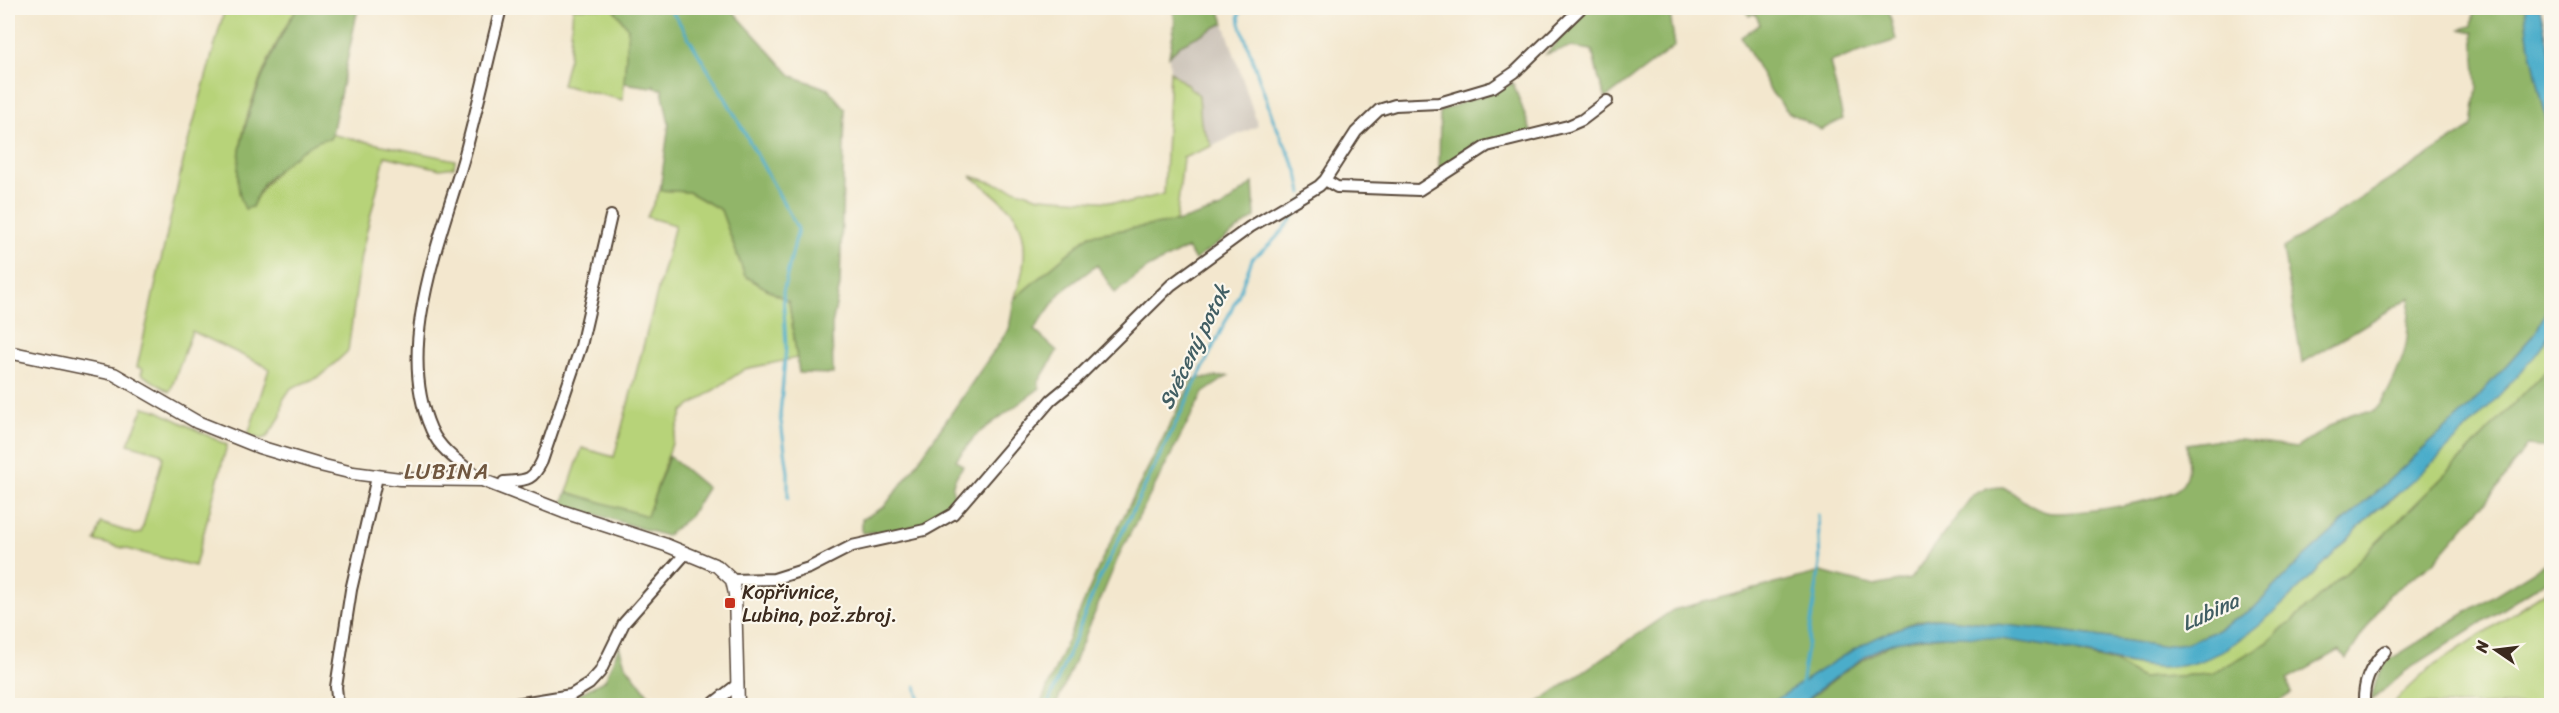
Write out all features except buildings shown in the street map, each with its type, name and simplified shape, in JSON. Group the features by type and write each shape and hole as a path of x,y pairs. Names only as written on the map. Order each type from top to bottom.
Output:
{"street":[{"path":"501,8 465,154 432,263 416,354 428,423 444,449 482,480 564,512 686,553 717,566 732,580 735,594 738,705"},
{"path":"732,580 774,579 812,567 852,546 925,530 953,514 1051,400 1074,381 1171,285 1250,227 1325,180 1356,132 1379,110 1395,105 1439,103 1493,87 1515,72 1581,8"},
{"path":"1325,180 1337,187 1419,190 1487,146 1568,126 1582,120 1607,101"},
{"path":"502,488 504,482 525,480 536,475 542,461 581,346 611,216"},
{"path":"8,352 114,375 197,422 259,447 342,471 377,477 482,480"},
{"path":"338,705 336,687 351,590 377,477"},
{"path":"503,705 571,695 589,684 600,672 624,623 686,553"},
{"path":"2364,705 2364,683 2370,668 2385,651"},
{"path":"710,705 738,684"}],"shaded area":[{"path":"1224,23 1258,126 1212,146 1201,123 1199,95 1170,71 1169,56 1180,45"}],"green space":[{"path":"225,8 297,8 286,25 256,89 243,135 239,157 239,181 252,207 269,179 286,162 313,142 330,134 455,160 454,167 440,169 385,156 361,255 348,351 321,376 291,388 283,400 281,416 267,437 261,439 248,435 269,369 265,366 192,331 170,392 141,374 143,369 137,367 185,153"},
{"path":"297,8 358,8 332,134 330,139 324,139 306,148 278,169 261,187 252,207 245,209 239,189 238,164 243,136 262,77"},
{"path":"573,8 613,8 628,28 623,100 562,85 569,57"},
{"path":"613,8 730,8 792,76 828,89 845,109 840,285 832,325 833,374 799,373 789,302 745,276 721,210 689,192 660,190 669,124 662,89 655,88 654,85 651,87 624,83 628,28"},
{"path":"1173,8 1219,8 1224,23 1180,45 1169,56 1175,23"},
{"path":"1588,8 1669,8 1675,46 1606,98 1592,50 1570,47 1546,54"},
{"path":"1746,8 1888,8 1896,40 1830,62 1843,119 1821,130 1788,112 1772,93 1741,37 1760,24 1755,13 1749,16"},
{"path":"2474,8 2525,8 2530,47 2551,141 2551,300 2536,332 2466,410 2299,562 2255,607 2216,631 2186,643 2160,646 2069,632 1938,618 1918,621 1894,630 1850,653 1769,705 1533,706 1673,610 1821,572 1874,586 1910,579 1973,495 1987,488 2003,487 2046,512 2074,512 2116,507 2157,498 2180,487 2187,472 2187,444 2213,440 2240,440 2296,448 2346,416 2373,412 2384,398 2403,356 2411,297 2302,363 2283,248 2472,127 2477,86 2473,32 2460,29 2472,26"},
{"path":"1170,71 1199,95 1201,123 1212,146 1183,158 1176,222 1090,235 1014,299 1024,258 1020,226 1008,207 971,176 1040,197 1128,203 1164,194"},
{"path":"1513,83 1532,134 1484,145 1439,172 1440,111"},
{"path":"1253,183 1255,217 1195,260 1187,248 1148,268 1115,293 1097,265 1060,293 1034,330 1057,351 1038,383 1040,388 976,435 956,460 963,466 955,479 953,488 958,501 924,523 890,531 862,533 862,519 884,507 913,469 1009,329 1014,299 1090,235 1180,221 1221,208"},
{"path":"660,190 689,192 721,210 745,276 789,302 797,358 745,369 683,411 647,517 567,492 582,448 614,457 675,225 647,217"},
{"path":"2551,327 2551,365 2462,458 2347,572 2267,643 2212,674 2141,678 2113,662 2148,666 2184,664 2267,616 2373,513 2395,497 2546,338"},
{"path":"2551,365 2551,448 2526,446 2496,490 2434,562 2388,595 2346,659 2340,650 2287,680 2292,693 2272,705 1800,706 1849,668 1896,641 1957,635 1982,636 2065,649 2113,662 2141,678 2212,674 2267,643 2347,572 2462,458"},
{"path":"1228,376 1203,393 1120,553 1056,705 1040,705 1102,559 1193,379"},
{"path":"144,407 156,410 227,445 195,566 95,541 101,523 135,534 141,533 163,457 160,453 128,444"},
{"path":"669,456 707,488 690,516 666,536 562,504 567,492 647,516"},
{"path":"2551,560 2551,578 2404,672 2371,701 2376,681 2386,662"},
{"path":"2551,588 2551,705 2391,705 2430,668"},
{"path":"619,646 625,664 656,705 533,706 570,699 605,680"}],"water":[{"path":"2525,8 2540,8 2551,57 2551,141 2530,47"},
{"path":"2551,300 2552,325 2548,336 2524,369 2458,439 2373,513 2292,596 2246,635 2223,650 2201,661 2167,667 2131,664 2001,639 1961,636 1920,638 1900,641 1880,648 1846,669 1801,705 1790,707 1769,705 1828,665 1871,640 1893,630 1938,618 2069,632 2160,646 2186,643 2216,631 2255,607 2299,562 2466,410 2536,332"}],"waterway":[{"path":"668,8 676,17 727,101 798,229 783,292 786,346 780,415 788,472 788,498"},
{"name":"Svěcený potok","path":"1243,8 1239,15 1240,23 1273,119 1298,173 1302,193"},
{"name":"Svěcený potok","path":"1047,706 1098,582 1238,296 1253,257 1282,232 1303,200"},
{"path":"1801,686 1820,564 1818,515"},
{"path":"916,686 921,706"}],"place":[{"name":"Kopřivnice, Lubina, pož.zbroj.","path":"730,603"}],"district":[{"name":"LUBINA","path":"447,471"}],"water label":[{"name":"Lubina","path":"2210,612"}]}
